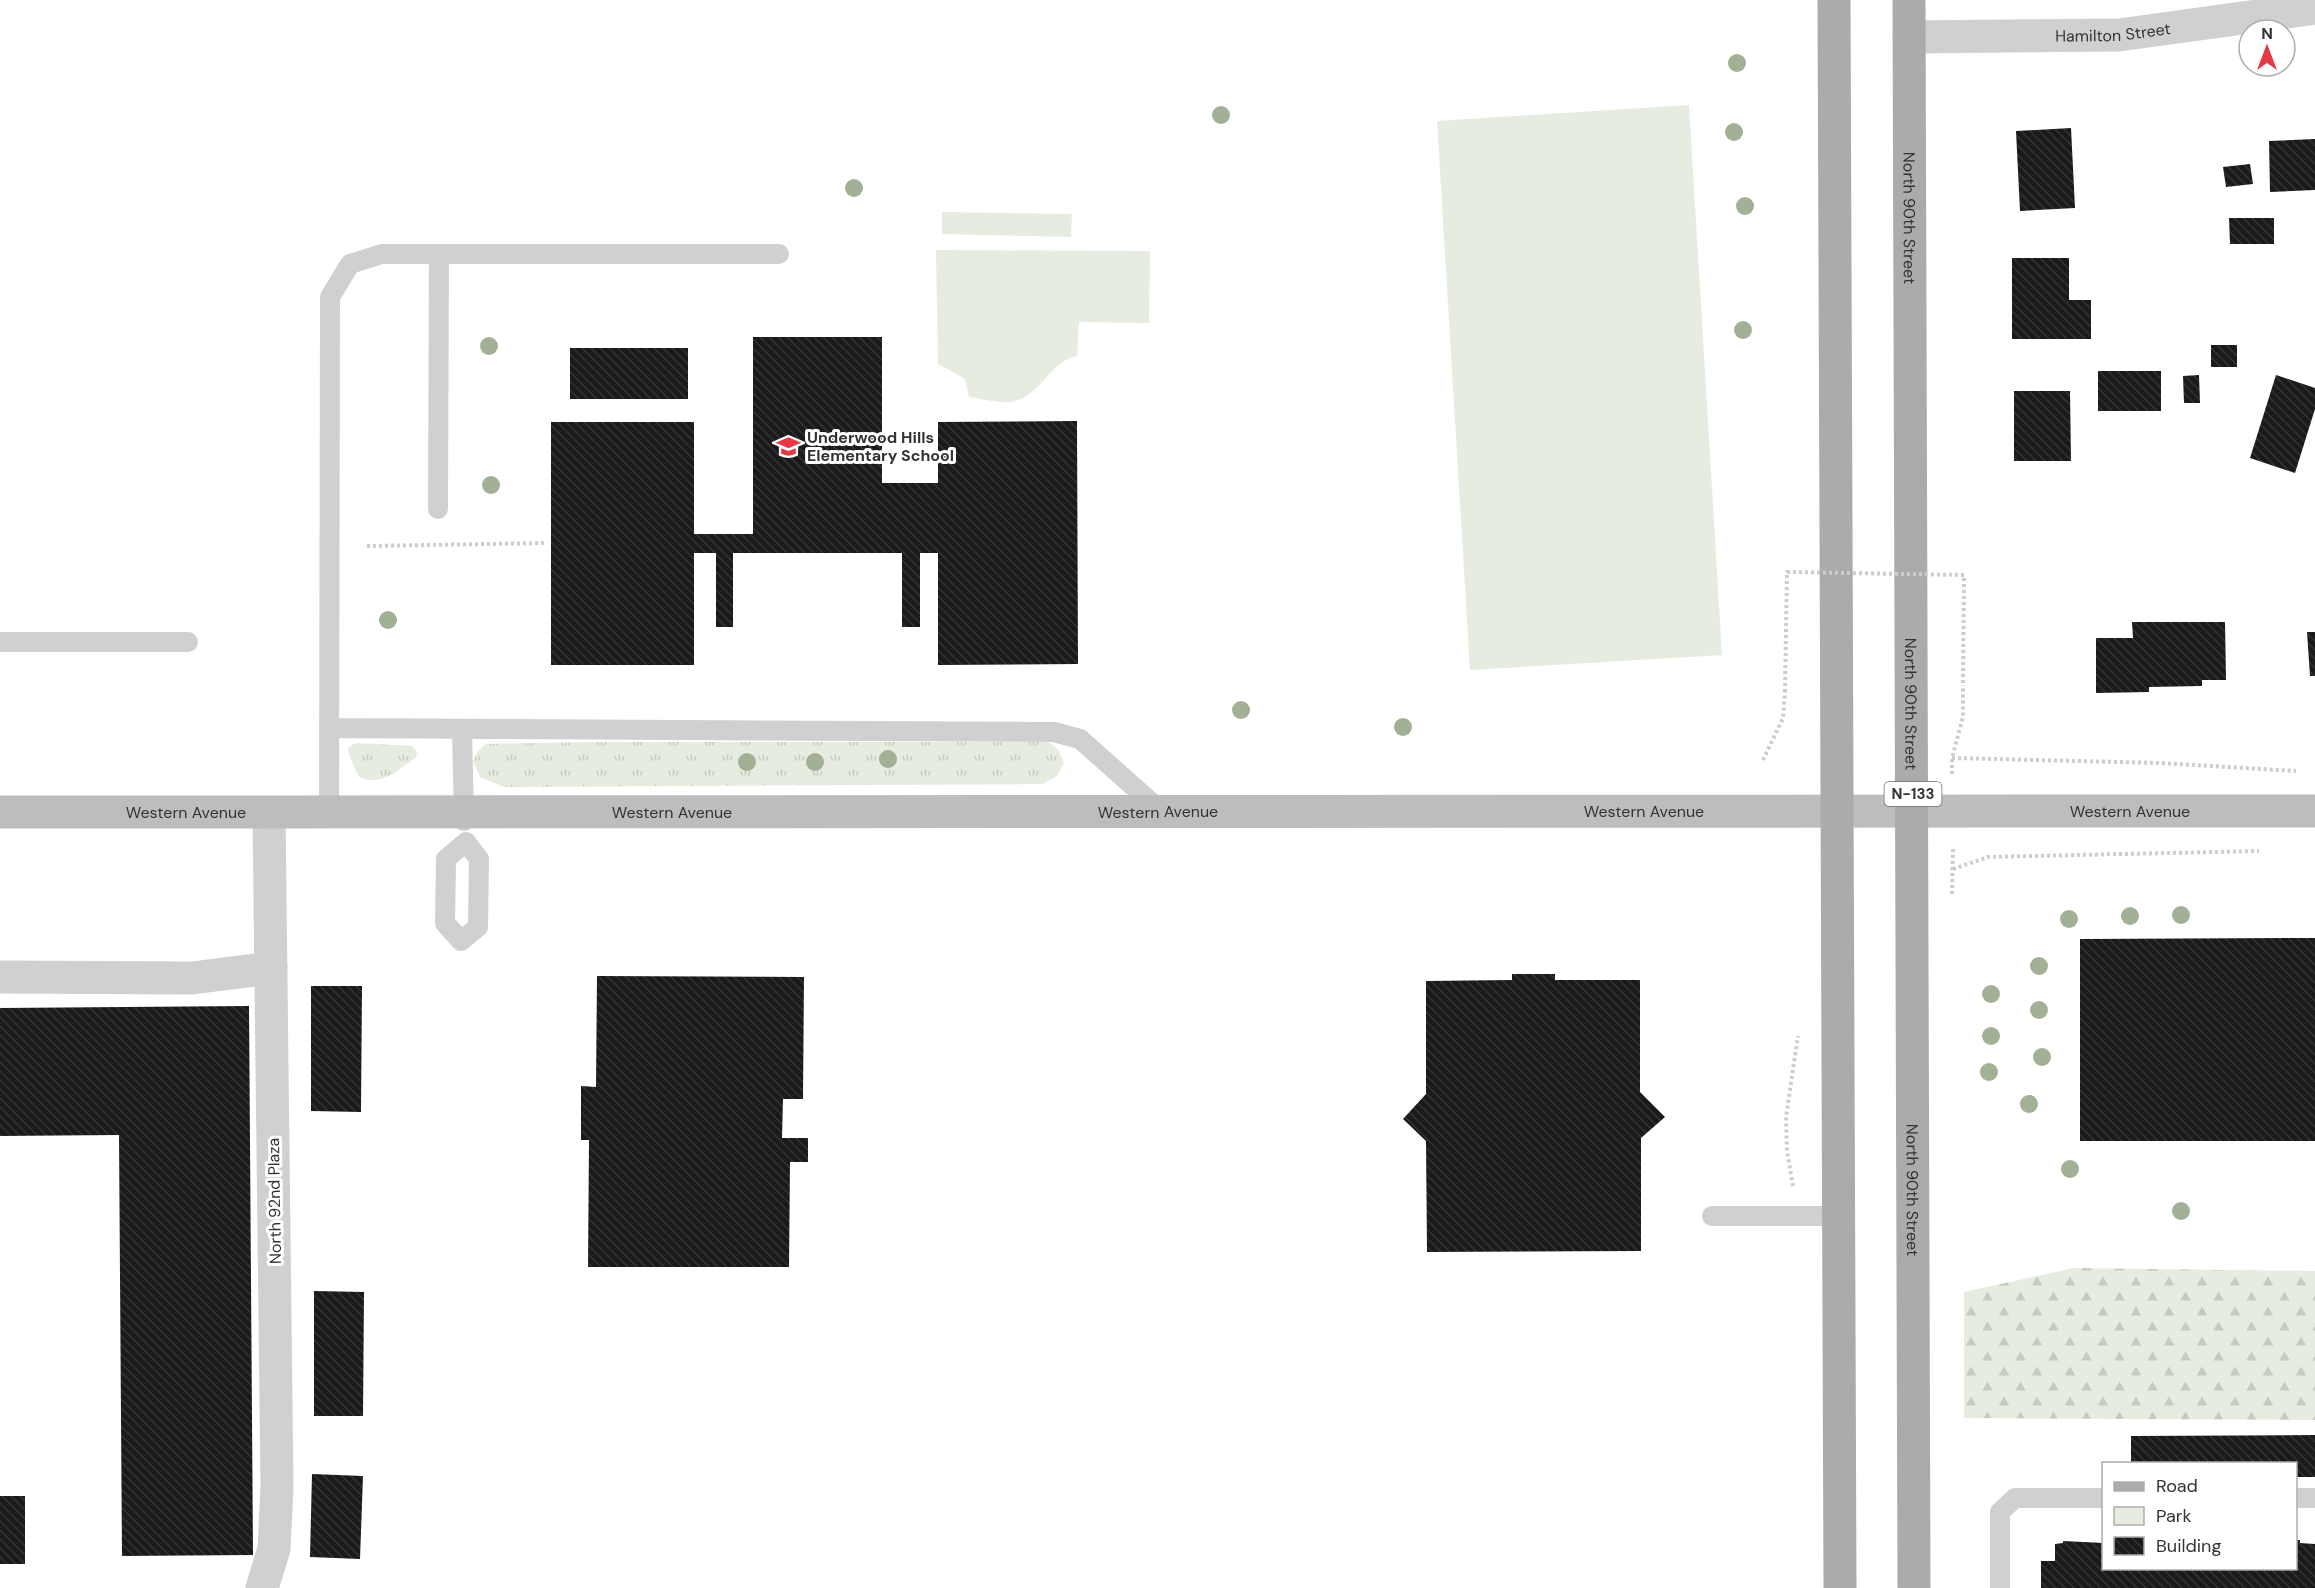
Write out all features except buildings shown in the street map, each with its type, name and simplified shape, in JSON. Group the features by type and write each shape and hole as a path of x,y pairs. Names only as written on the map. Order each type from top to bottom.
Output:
{"main road":[{"path":"1834,0 1840,1588"},
{"name":"North 90th Street","path":"1908,0 1913,811 1914,1588"}],"street":[{"name":"Hamilton Street","path":"1909,37 2119,35 2315,8"},
{"name":"Western Avenue","path":"0,812 329,813 464,827 1161,811 2315,811"},
{"name":"North 92nd Plaza","path":"262,1588 274,1550 277,1487 269,813"},
{"path":"0,977 192,978 271,968"}],"lane":[{"path":"329,813 330,297 350,264 382,254 778,254"},
{"path":"438,509 439,254"},
{"path":"0,642 188,642"},
{"path":"329,728 1054,732 1080,739 1161,811"},
{"path":"462,729 464,827"},
{"path":"1712,1216 1839,1216"},
{"path":"2000,1588 2000,1512 2015,1498 2102,1498"},
{"path":"2297,1498 2315,1498"}],"path":[{"path":"367,546 544,543"},
{"path":"1763,760 1783,718 1787,573 1964,575 1963,685"},
{"path":"1952,758 2160,763 2303,771"},
{"path":"1953,869 1988,857 2264,851"}],"green space":[{"path":"1689,105 1722,655 1470,670 1437,121"},
{"path":"942,212 1072,214 1071,237 942,234"},
{"path":"936,250 1150,251 1149,323 1079,322 1077,356 1061,363 1029,394 1009,402 969,397 965,379 938,364"},
{"path":"1048,742 1057,748 1064,763 1057,776 1043,784 504,787 480,777 473,761 478,751 486,744"},
{"path":"356,743 412,746 417,752 416,757 389,776 367,780 359,777 350,758 348,748"},
{"path":"2074,1268 2315,1271 2315,1420 1964,1418 1964,1292"}],"place":[{"name":"Underwood Hills Elementary School","path":"789,446"}]}
